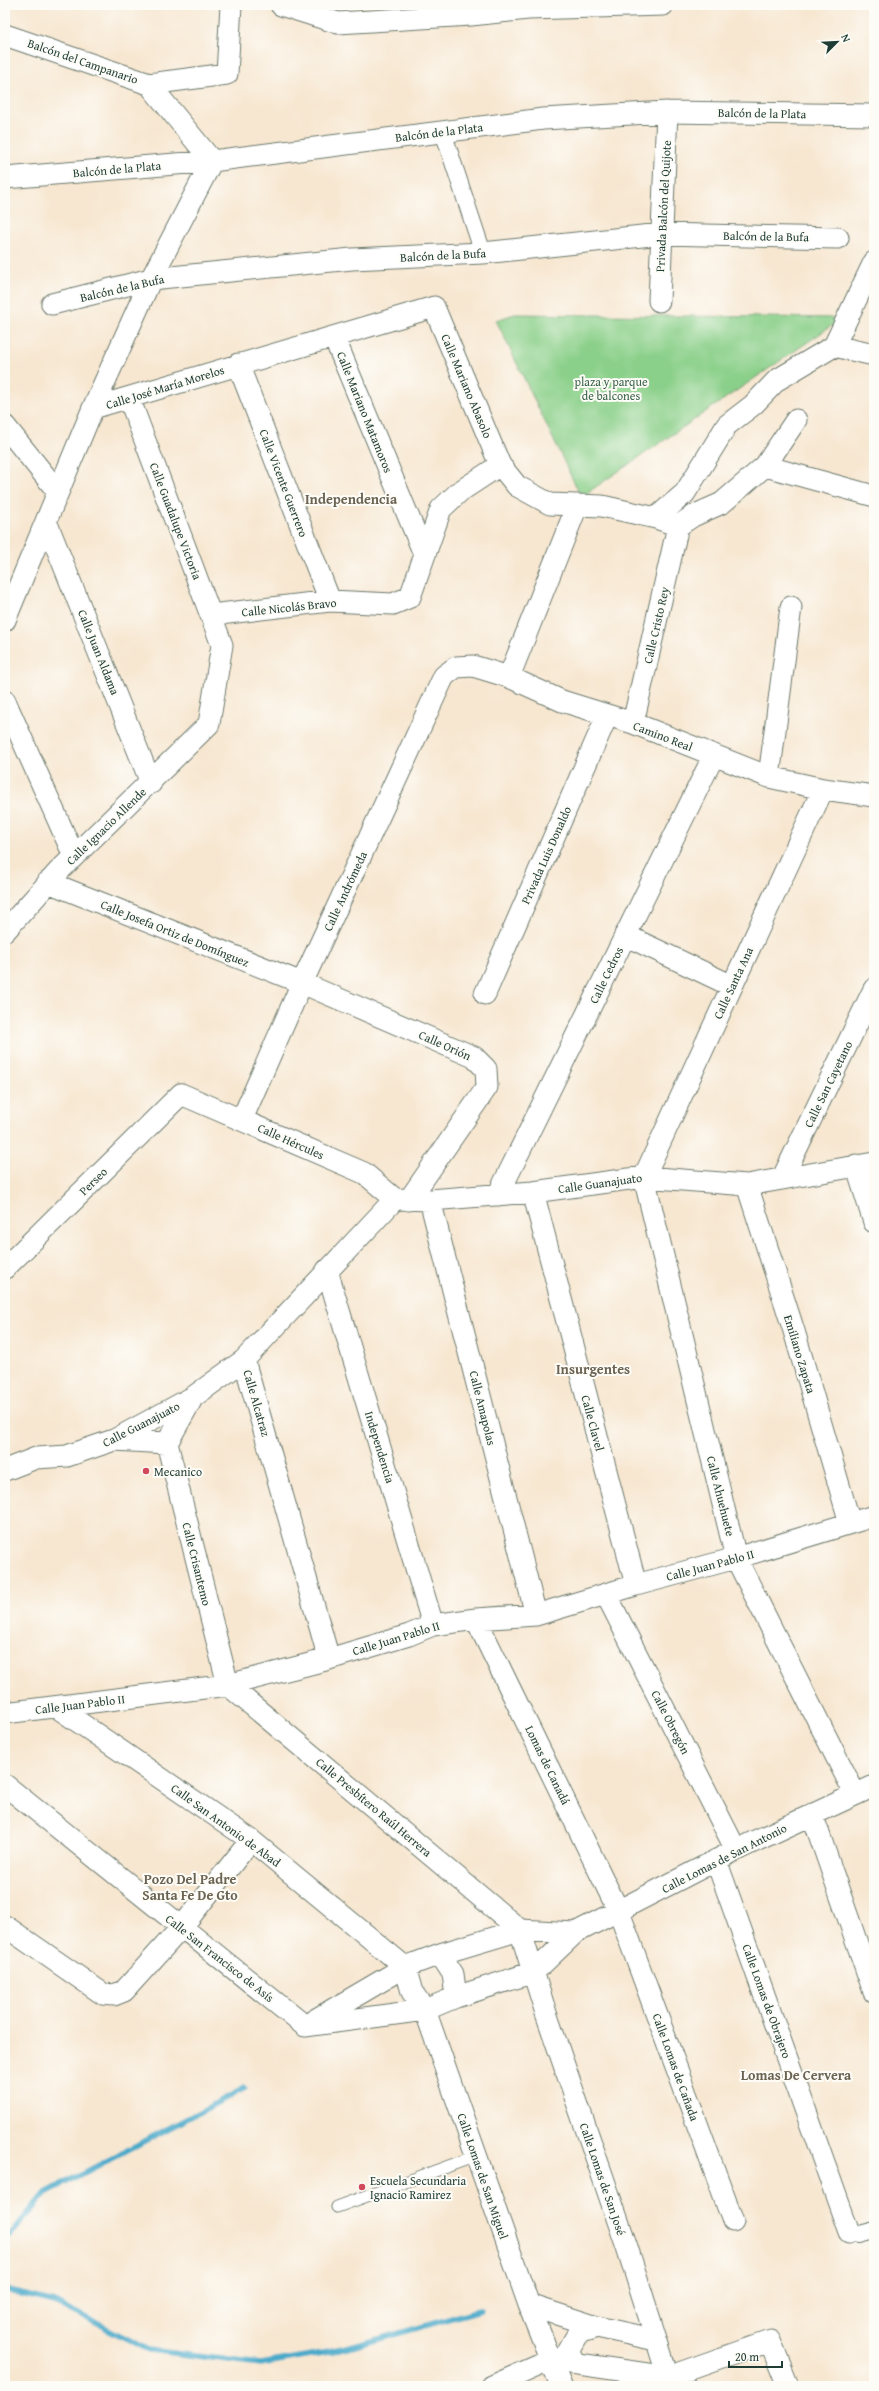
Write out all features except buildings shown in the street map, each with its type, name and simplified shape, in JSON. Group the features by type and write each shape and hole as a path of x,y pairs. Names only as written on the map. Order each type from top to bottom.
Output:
{"street":[{"path":"149,84 227,74 231,5"},
{"path":"281,5 338,23 471,15 528,9 663,5"},
{"name":"Balcón del Campanario","path":"6,37 149,84 212,161"},
{"name":"Balcón de la Plata","path":"5,178 212,161 543,119 667,112 874,115"},
{"name":"Privada Balcón del Quijote","path":"659,301 667,112"},
{"path":"443,132 483,253"},
{"path":"93,408 151,279 212,161"},
{"name":"Balcón de la Bufa","path":"52,304 151,279 352,259 483,253 661,234 838,238"},
{"path":"656,518 685,493 727,425 753,405 777,380 834,346 874,262"},
{"name":"Calle José María Morelos","path":"5,620 93,408 434,307"},
{"name":"Calle Mariano Abasolo","path":"434,307 500,465"},
{"name":"Calle Mariano Matamoros","path":"334,336 424,554"},
{"path":"834,346 874,355"},
{"name":"Calle Vicente Guerrero","path":"238,364 330,601"},
{"name":"Calle Guadalupe Victoria","path":"130,398 222,645 209,724"},
{"path":"500,465 517,486 550,504 602,506 656,518 678,526 693,516 722,502 765,466 796,420"},
{"path":"5,426 58,492"},
{"name":"Calle Nicolás Bravo","path":"211,615 330,601 393,604 410,597 440,509 459,492 500,465"},
{"path":"765,466 874,496"},
{"path":"509,677 578,506"},
{"name":"Calle Juan Aldama","path":"46,521 151,783"},
{"name":"Calle Cristo Rey","path":"633,724 678,526"},
{"path":"769,777 791,607"},
{"name":"Camino Real","path":"456,667 473,666 509,677 562,701 633,724 769,777 823,789 874,796"},
{"name":"Calle Andrómeda","path":"242,1120 302,983 444,676 456,667"},
{"path":"5,701 74,856"},
{"name":"Privada Luis Donaldo","path":"485,994 608,716"},
{"name":"Calle Ignacio Allende","path":"5,931 48,882 151,783 209,724"},
{"name":"Calle Cedros","path":"498,1195 714,755"},
{"name":"Calle Santa Ana","path":"644,1177 823,789"},
{"name":"Calle Josefa Ortiz de Domínguez","path":"48,882 302,983"},
{"path":"5,910 31,902"},
{"path":"625,935 732,986"},
{"name":"Calle Orión","path":"302,983 474,1056 486,1069 486,1087 402,1199"},
{"name":"Calle San Cayetano","path":"782,1179 874,989"},
{"name":"Calle Hércules","path":"181,1094 364,1173 402,1199"},
{"name":"Perseo","path":"5,1268 181,1094"},
{"path":"865,1164 874,1222"},
{"name":"Calle Guanajuato","path":"402,1199 430,1200 532,1192 644,1177 747,1185 865,1164"},
{"name":"Calle Ahuehuete","path":"644,1177 736,1558 865,1790"},
{"name":"Emiliano Zapata","path":"747,1185 794,1331 850,1523"},
{"name":"Calle Clavel","path":"532,1192 636,1585"},
{"name":"Calle Alcatraz","path":"329,1659 244,1360 327,1270 402,1199"},
{"name":"Calle Amapolas","path":"430,1200 536,1615"},
{"name":"Independencia","path":"327,1270 433,1625"},
{"name":"Calle Guanajuato","path":"5,1470 36,1458 66,1456 114,1440 193,1397 244,1360"},
{"path":"114,1440 167,1443 193,1397"},
{"name":"Calle Crisantemo","path":"167,1443 228,1685"},
{"name":"Calle Juan Pablo II","path":"5,1713 58,1708 228,1685 329,1659 409,1635 433,1625 476,1619 536,1615 636,1585 736,1558 874,1516"},
{"name":"Calle Obregón","path":"606,1594 736,1850"},
{"name":"Lomas de Canadá","path":"476,1619 619,1912"},
{"name":"Calle Presbítero Raúl Herrera","path":"228,1685 520,1930"},
{"name":"Calle San Antonio de Abad","path":"58,1708 251,1840 405,1967"},
{"name":"Calle San Francisco de Asís","path":"5,1785 305,2026"},
{"name":"Calle Lomas de San Antonio","path":"305,2026 425,2010 456,1997 534,1972 575,1933 619,1912 736,1850 865,1790"},
{"path":"812,1814 874,1992"},
{"path":"5,1926 103,1994 114,1995 124,1991 182,1928 251,1840"},
{"name":"Calle Lomas de Obrajero","path":"716,1860 849,2232"},
{"name":"Calle Lomas de Cañada","path":"619,1912 733,2221"},
{"name":"Calle Lomas de San Antonio","path":"305,2026 405,1967 440,1954 520,1930 575,1933"},
{"name":"Calle Lomas de San José","path":"520,1930 546,2014 669,2382"},
{"path":"440,1954 453,1974 456,1997"},
{"name":"Calle Lomas de San Miguel","path":"405,1967 412,1992 425,2010 529,2305 561,2386"},
{"path":"849,2232 859,2234 874,2230"},
{"path":"529,2305 597,2328 656,2340"},
{"path":"574,2363 568,2351 573,2340 578,2333 597,2328"},
{"path":"492,2386 551,2360 574,2363 669,2382 770,2341 788,2386"}],"lane":[{"path":"337,2207 476,2156"}],"green space":[{"name":"plaza y parque de balcones","path":"515,314 843,318 581,497 496,320"}],"waterway":[{"path":"5,2241 44,2194 245,2088"},
{"path":"5,2290 55,2302 149,2350 261,2364 344,2349 480,2310"}],"place":[{"name":"Mecanico","path":"146,1471"},
{"name":"Escuela Secundaria Ignacio Ramirez","path":"362,2187"}],"district":[{"name":"Independencia","path":"351,499"},
{"name":"Insurgentes","path":"593,1369"},
{"name":"Pozo Del Padre Santa Fe De Gto","path":"190,1888"},
{"name":"Lomas De Cervera","path":"796,2075"}]}
